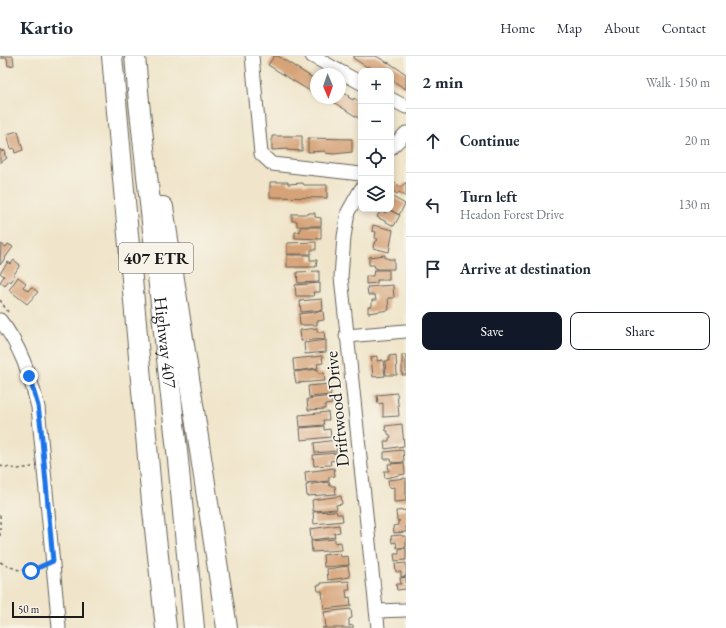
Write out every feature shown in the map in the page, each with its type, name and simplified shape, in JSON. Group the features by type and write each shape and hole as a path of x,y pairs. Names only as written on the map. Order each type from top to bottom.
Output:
{"highway":[{"name":"Highway 407","path":"112,56 152,502 166,628"},
{"name":"Highway 407","path":"135,56 178,460 194,628"},
{"path":"139,102 165,221 228,628"},
{"path":"152,502 154,628"}],"street":[{"path":"252,56 261,154 266,160 272,164 358,174"},
{"path":"312,56 358,80"},
{"path":"394,101 406,107"},
{"path":"394,145 406,133"},
{"name":"Driftwood Drive","path":"358,194 348,212 341,277 346,336 378,628"},
{"path":"0,320 16,344 29,376 38,406 59,628"},
{"path":"346,336 406,331"},
{"path":"376,611 406,610"}],"path":[{"path":"0,466 18,469 32,467"},
{"path":"0,515 0,536"},
{"path":"0,562 17,570 31,571 53,561"}],"building":[{"path":"1,56 13,56 14,65 8,66 7,58 1,58"},
{"path":"274,56 278,56 310,76 310,91 268,65"},
{"path":"354,56 376,56 388,62 406,74 406,89 394,82 394,68 367,67 353,58"},
{"path":"346,94 353,100 354,98 358,101 358,118 336,104 346,104"},
{"path":"18,131 23,150 15,153 14,148 11,149 7,134"},
{"path":"272,136 302,136 302,151 287,149 272,150"},
{"path":"308,138 352,139 352,152 334,154 325,153 326,151 308,152"},
{"path":"0,149 2,152 4,150 6,153 4,154 7,158 0,163"},
{"path":"270,182 288,182 288,184 303,183 304,185 327,185 327,198 270,197"},
{"path":"406,182 406,197 399,192 397,194 394,192 394,183 401,187"},
{"path":"394,198 405,204 399,215 394,212"},
{"path":"380,212 394,212 400,215 394,226 377,217"},
{"path":"315,213 315,217 321,218 321,226 297,226 297,221 292,221 292,214"},
{"path":"373,225 393,230 389,252 373,248 374,243 375,244 378,239 375,238 376,232 372,231"},
{"path":"300,227 321,227 321,239 295,238 295,232 300,232"},
{"path":"316,242 316,250 311,250 311,254 287,254 287,243"},
{"path":"1,244 6,247 8,244 13,247 0,265"},
{"path":"287,255 310,255 310,260 317,260 316,267 287,267"},
{"path":"385,255 385,258 394,259 394,269 377,269 374,265 369,265 369,257"},
{"path":"14,260 20,265 11,282 9,280 5,286 0,282 4,276 0,273 8,262 11,264"},
{"path":"374,270 389,270 389,280 377,280 377,283 366,284 366,276 373,276"},
{"path":"319,271 319,282 298,283 297,272"},
{"path":"18,277 26,283 23,287 28,291 31,287 38,292 27,304 9,290"},
{"path":"320,283 320,292 313,292 314,296 296,296 295,285"},
{"path":"393,285 394,298 388,298 389,310 368,313 368,307 372,306 372,300 376,300 375,295 368,295 367,287"},
{"path":"322,299 323,310 301,312 300,301"},
{"path":"323,311 324,320 317,321 317,325 300,325 299,314"},
{"path":"317,328 317,332 324,332 325,339 301,341 300,330"},
{"path":"326,340 326,352 305,354 304,343"},
{"path":"396,355 397,375 386,375 385,361 389,361 389,356"},
{"path":"402,355 406,355 406,375 402,375"},
{"path":"322,356 323,363 317,364 318,368 294,371 293,359"},
{"path":"377,356 377,361 383,360 385,376 373,377 371,357"},
{"path":"318,369 318,373 324,373 325,381 296,383 294,372"},
{"path":"330,384 331,395 309,397 308,386"},
{"path":"397,393 399,416 383,417 383,403 378,404 377,395"},
{"path":"331,396 332,404 325,405 325,409 308,410 307,399"},
{"path":"328,412 329,420 323,420 324,425 300,427 299,415"},
{"path":"402,424 404,446 385,449 384,441 389,441 389,438 391,437 388,434 388,431 386,431 385,426"},
{"path":"324,426 324,430 330,429 331,437 301,440 300,428"},
{"path":"336,440 337,451 315,453 314,443"},
{"path":"403,450 404,462 392,463 391,459 384,459 384,452"},
{"path":"337,453 337,460 330,461 331,465 314,466 313,455"},
{"path":"404,463 405,474 385,478 384,471 389,471 388,464"},
{"path":"334,468 335,476 329,477 329,481 306,483 305,472"},
{"path":"406,478 406,501 394,502 394,487 389,488 388,480"},
{"path":"329,482 330,486 335,486 336,494 307,496 306,485"},
{"path":"341,496 342,504 336,505 337,509 313,511 312,500"},
{"path":"406,510 406,532 394,533 393,526 398,525 398,521 400,521 397,520 396,511"},
{"path":"336,511 337,514 342,514 343,521 314,524 313,512"},
{"path":"339,525 340,532 334,533 335,537 311,540 310,529"},
{"path":"391,536 406,536 406,547 397,548 396,542 392,543"},
{"path":"335,539 335,543 341,542 342,550 312,552 311,541"},
{"path":"406,548 406,560 395,561 394,554 399,554 399,549"},
{"path":"340,553 341,557 348,556 349,565 324,567 323,555"},
{"path":"406,563 406,576 401,577 401,572 396,572 395,564"},
{"path":"348,566 350,577 328,580 327,569"},
{"path":"406,577 406,589 397,590 396,584 401,584 400,578"},
{"path":"349,581 350,590 346,590 347,598 350,597 351,606 324,609 322,591 318,591 317,585 321,585 321,583"},
{"path":"351,609 352,618 349,619 349,626 353,625 353,628 322,628 326,627 324,612"}],"route":[{"path":"29,376 38,406 41,428 53,561 39,566 31,571"}]}
